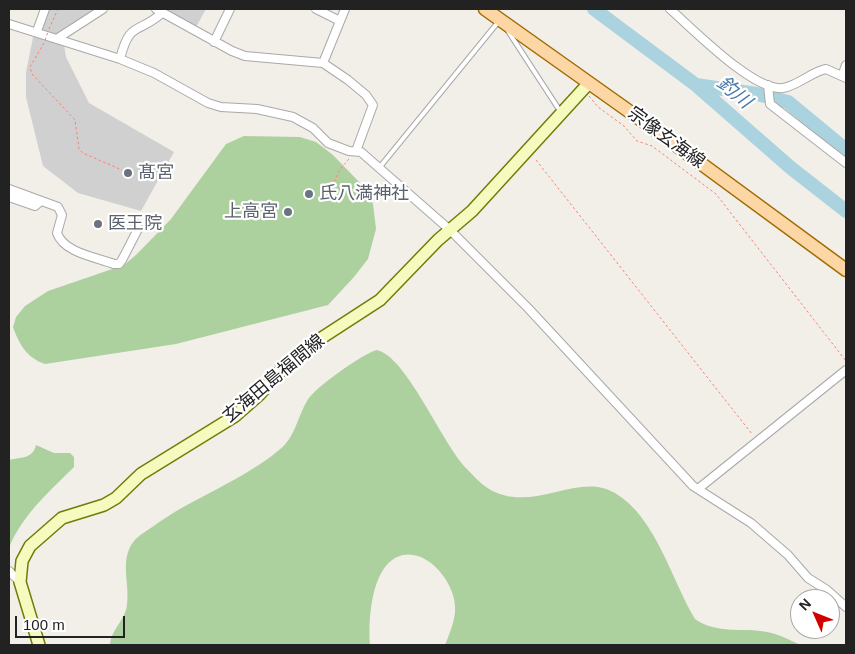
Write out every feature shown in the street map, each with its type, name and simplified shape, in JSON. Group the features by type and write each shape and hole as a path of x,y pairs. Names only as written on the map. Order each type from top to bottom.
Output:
{"main road":[{"name":"宗像玄海線","path":"485,9 586,86 846,270"},
{"name":"玄海田島福間線","path":"38,645 20,582 22,561 26,552 52,525 70,514 104,505 116,498 141,474 235,416 260,394 282,368 306,348 380,300 450,230 472,211 586,86"}],"street":[{"path":"36,31 46,9"},
{"path":"58,38 103,9"},
{"path":"214,42 230,9"},
{"path":"316,9 340,21"},
{"path":"323,64 345,9"},
{"path":"670,9 747,76 768,88 784,88 826,69 844,77 846,65"},
{"path":"120,58 125,39 131,32 154,20 159,11 214,42 245,56 323,64 348,80 366,95 373,105 356,151"},
{"path":"9,24 120,58 154,73 208,103 221,107 257,109 293,117 313,128 328,143 349,151 361,152 450,230 528,308 693,486 751,523 788,555 808,578 827,590 846,607"},
{"path":"768,88 770,104 797,127 818,140 846,163"},
{"path":"9,189 62,210 57,235 69,248 114,264 119,264 122,260 138,228 136,223"},
{"path":"9,197 35,206 41,201"},
{"path":"698,489 846,370"},
{"path":"9,571 20,582"}],"lane":[{"path":"379,168 501,21 561,113"}],"path":[{"path":"58,9 45,40 29,70 76,122 79,149 83,153 122,170"},
{"path":"586,86 598,108 624,126 637,141 652,146 716,194 846,361"},
{"path":"327,195 341,168 356,151"},
{"path":"536,160 757,441"}],"shaded area":[{"path":"43,9 100,9 62,33 66,57 89,103 174,152 141,211 78,193 43,166 26,97 26,72 35,28"},
{"path":"159,9 206,9 195,29"}],"green space":[{"path":"244,136 300,137 316,142 333,155 362,185 373,204 376,229 368,259 328,305 176,344 45,364 33,358 24,350 13,327 16,317 25,306 48,291 124,265 171,219 226,144"},
{"path":"377,350 388,356 400,368 457,457 478,481 486,487 503,495 520,497 585,487 600,487 615,493 642,517 662,551 695,619 704,624 722,629 771,633 800,645 445,645 455,612 455,601 451,590 446,579 429,562 419,556 408,555 397,557 388,563 382,572 373,596 370,645 110,645 113,634 126,610 128,596 126,563 134,541 170,515 250,471 279,450 289,440 311,395 339,372"},
{"path":"36,445 54,453 70,453 74,457 74,467 29,514 9,548 9,460 29,455"}],"waterway":[{"name":"釣川","path":"594,9 696,85 791,168 846,211"},
{"path":"696,85 757,94 788,102 846,150"}],"place":[{"name":"髙宮","path":"128,173"},
{"name":"氏八満神社","path":"309,194"},
{"name":"上高宮","path":"288,212"},
{"name":"医王院","path":"98,224"}]}
